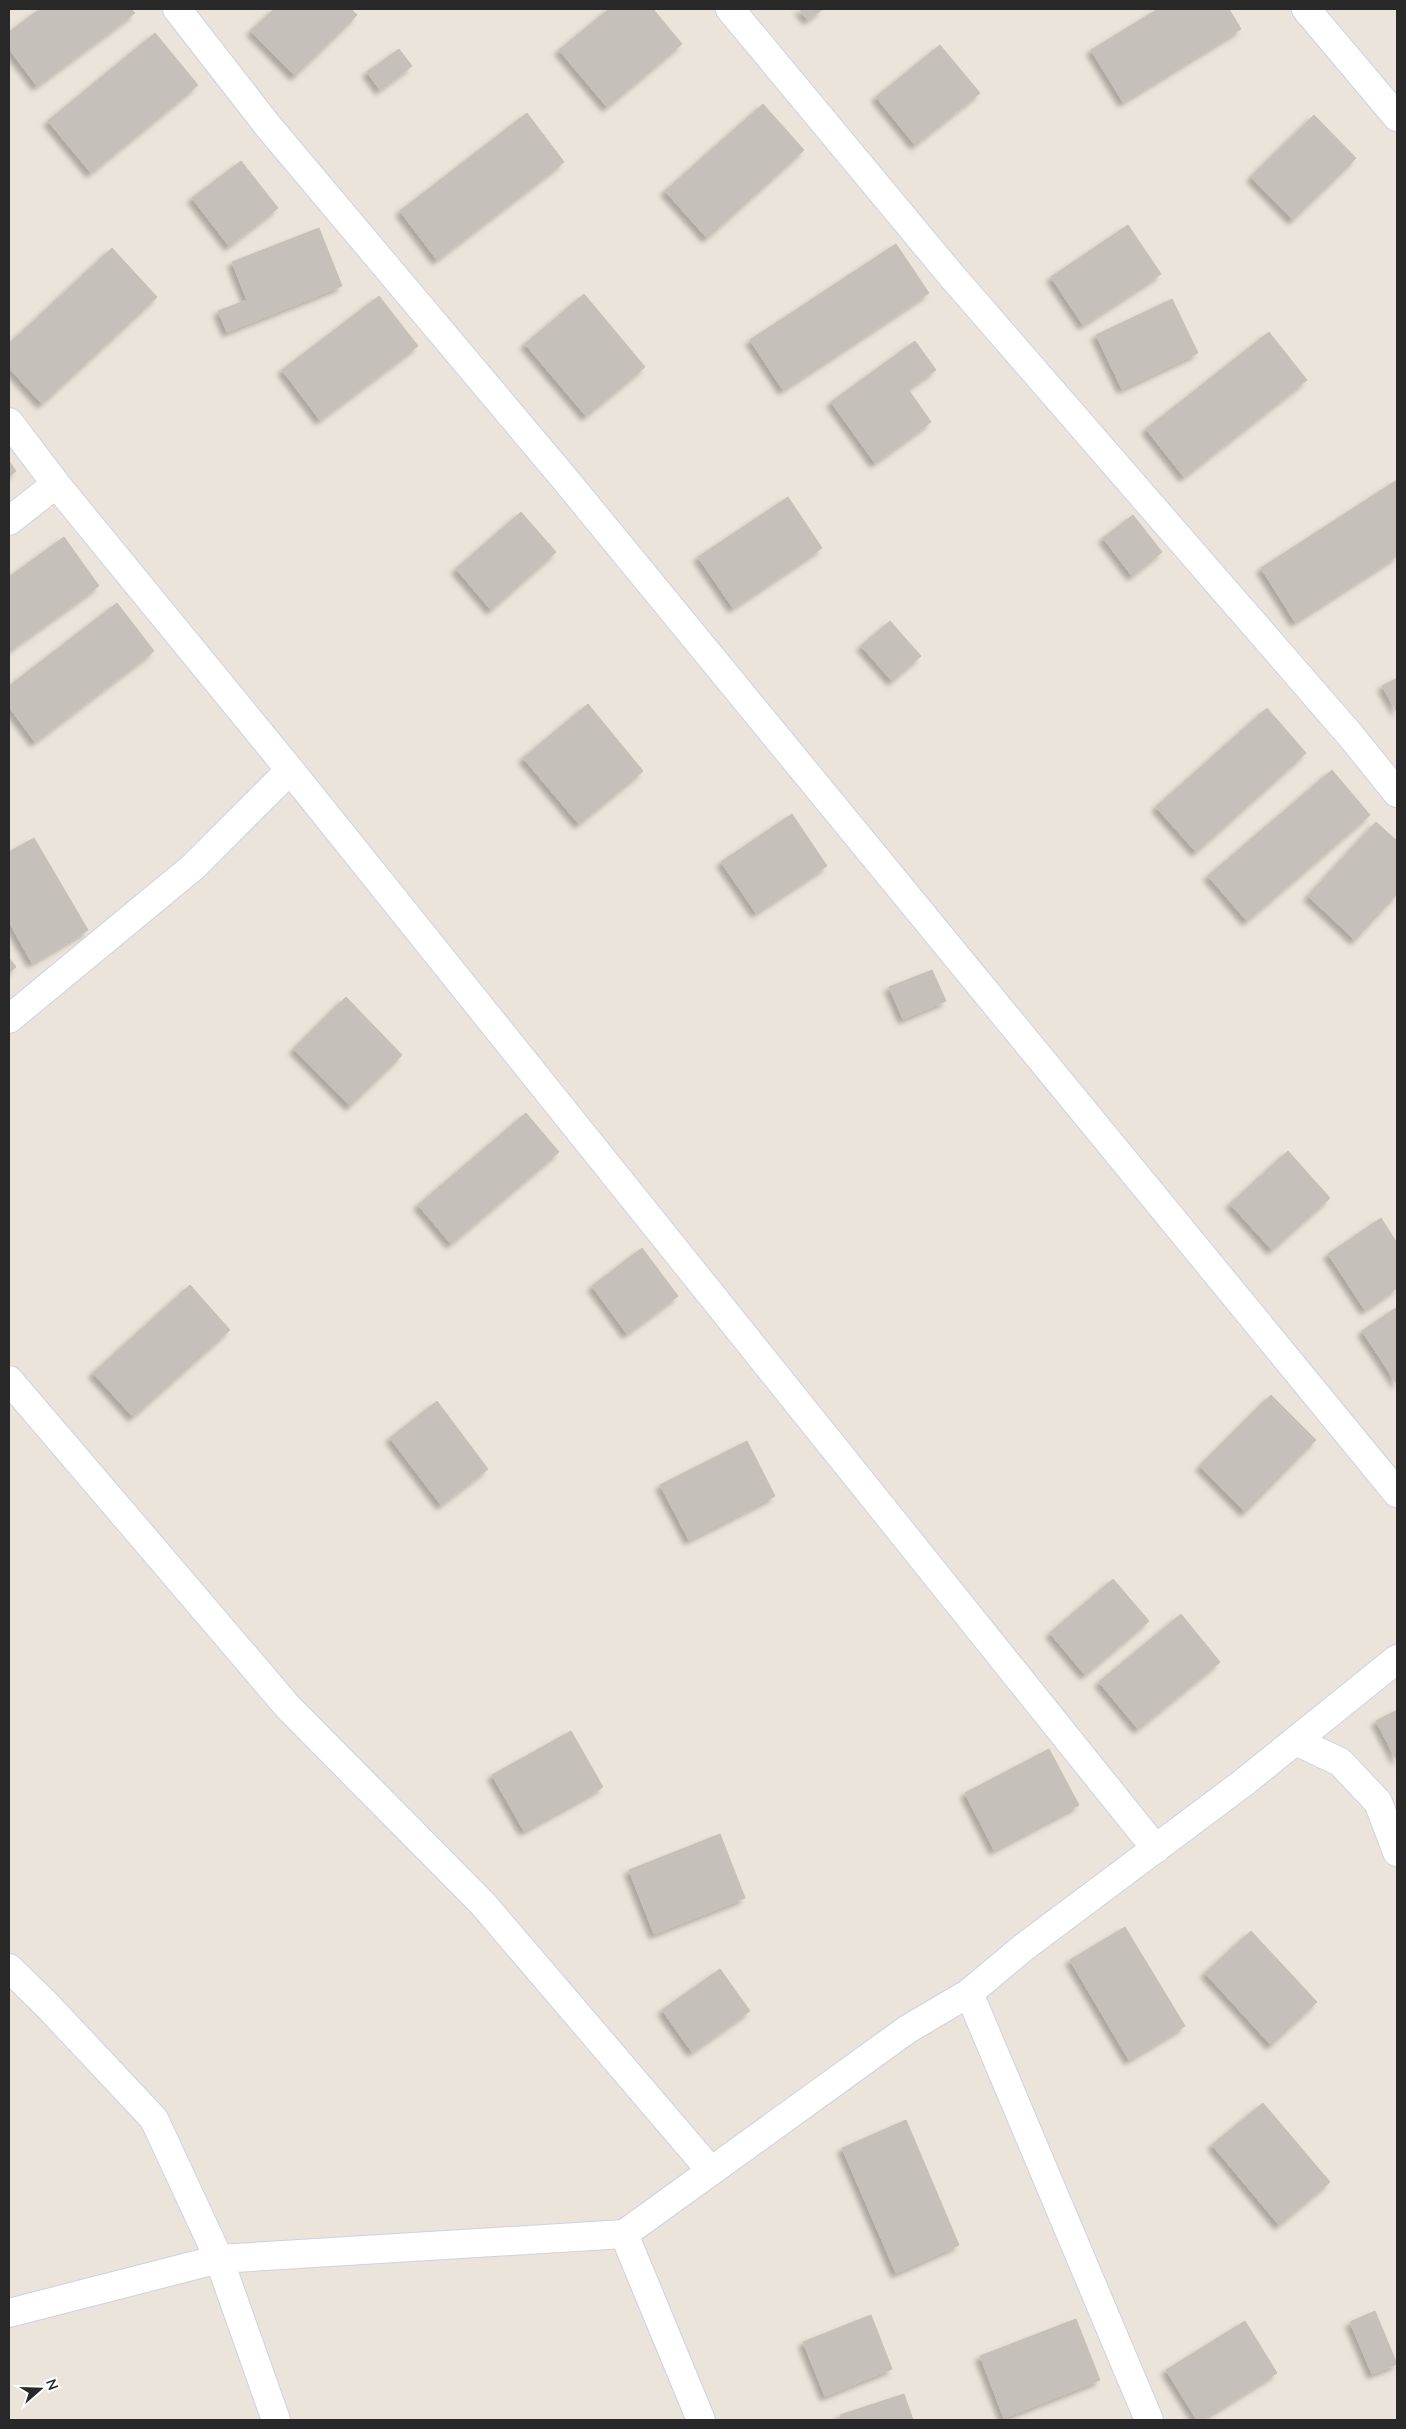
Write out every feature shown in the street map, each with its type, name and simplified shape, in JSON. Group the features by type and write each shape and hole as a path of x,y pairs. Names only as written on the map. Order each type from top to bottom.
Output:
{"street":[{"path":"177,9 268,126 589,509 1397,1493"},
{"path":"730,9 951,275 1351,736 1397,793"},
{"path":"1306,9 1397,117"},
{"path":"9,422 56,484 290,770 1156,1849"},
{"path":"9,521 56,484"},
{"path":"9,1019 193,867 290,770"},
{"path":"9,1380 288,1707 483,1904 711,2171"},
{"path":"9,2313 219,2259 624,2234 908,2029 969,1993 1024,1947 1156,1849 1296,1741 1397,1659"},
{"path":"1296,1741 1340,1762 1378,1802 1397,1852"},
{"path":"9,1968 46,2004 154,2119 219,2259 276,2420"},
{"path":"969,1993 1149,2420"},
{"path":"624,2234 701,2420"}],"building":[{"path":"40,9 131,9 135,13 37,86 9,49 9,32"},
{"path":"274,9 351,9 357,15 295,76 251,31"},
{"path":"609,9 653,9 682,44 607,107 559,50"},
{"path":"799,9 823,9 808,20"},
{"path":"1158,9 1229,9 1241,29 1123,102 1091,50"},
{"path":"155,33 198,85 91,173 48,121"},
{"path":"940,45 980,93 915,145 876,97"},
{"path":"399,49 412,66 380,90 367,72"},
{"path":"763,104 804,150 707,238 665,191"},
{"path":"527,113 564,162 437,260 400,211"},
{"path":"1314,115 1356,158 1293,220 1251,177"},
{"path":"241,161 278,208 229,246 192,198"},
{"path":"1128,225 1161,274 1083,325 1051,277"},
{"path":"319,228 342,286 227,332 218,311 247,300 232,262"},
{"path":"896,244 929,293 783,390 750,340"},
{"path":"112,248 157,297 42,404 9,368 9,344"},
{"path":"584,294 645,367 586,416 525,344"},
{"path":"379,296 418,346 320,420 282,370"},
{"path":"1172,299 1198,353 1122,389 1096,335"},
{"path":"1269,332 1307,380 1184,477 1146,429"},
{"path":"915,341 936,370 908,389 931,422 875,463 831,402"},
{"path":"9,461 16,471 9,477"},
{"path":"1397,480 1397,556 1295,622 1261,568"},
{"path":"788,497 822,548 733,608 698,557"},
{"path":"521,512 556,552 491,610 456,569"},
{"path":"1133,515 1162,552 1132,576 1103,538"},
{"path":"64,537 99,586 9,651 9,577"},
{"path":"117,603 154,651 35,742 9,707 9,686"},
{"path":"890,621 921,656 892,681 861,646"},
{"path":"1397,678 1397,712 1382,686"},
{"path":"588,704 643,771 579,824 523,758"},
{"path":"1267,708 1306,753 1196,852 1156,807"},
{"path":"1332,770 1370,815 1247,921 1208,876"},
{"path":"792,814 827,866 756,913 721,862"},
{"path":"1376,822 1397,841 1397,894 1355,940 1308,896"},
{"path":"34,838 88,930 32,963 9,922 9,852"},
{"path":"9,958 16,967 9,973"},
{"path":"932,970 946,1001 903,1019 889,987"},
{"path":"346,997 402,1055 350,1106 294,1049"},
{"path":"526,1113 559,1152 451,1244 418,1205"},
{"path":"1288,1151 1330,1198 1272,1250 1230,1204"},
{"path":"1381,1218 1397,1243 1397,1288 1365,1310 1328,1254"},
{"path":"642,1248 678,1296 627,1334 592,1286"},
{"path":"190,1285 230,1330 133,1417 93,1373"},
{"path":"1397,1307 1397,1384 1362,1331"},
{"path":"1271,1395 1316,1440 1245,1512 1200,1466"},
{"path":"437,1401 488,1469 441,1505 390,1438"},
{"path":"747,1441 775,1496 689,1540 660,1485"},
{"path":"1113,1579 1149,1621 1085,1675 1050,1633"},
{"path":"1181,1614 1220,1662 1138,1729 1099,1682"},
{"path":"1397,1710 1397,1761 1376,1721"},
{"path":"571,1731 603,1787 524,1831 492,1775"},
{"path":"1049,1749 1079,1805 994,1850 965,1793"},
{"path":"720,1834 745,1898 654,1934 629,1870"},
{"path":"1125,1927 1185,2026 1129,2060 1070,1960"},
{"path":"1251,1931 1317,2002 1271,2045 1205,1973"},
{"path":"720,1969 750,2011 692,2052 662,2010"},
{"path":"1263,2103 1330,2182 1279,2225 1212,2145"},
{"path":"906,2120 959,2245 896,2273 842,2148"},
{"path":"1375,2311 1397,2364 1372,2374 1350,2322"},
{"path":"871,2315 892,2369 825,2396 803,2342"},
{"path":"1076,2319 1100,2380 1004,2418 980,2356"},
{"path":"1245,2321 1277,2373 1201,2420 1197,2420 1166,2370"},
{"path":"904,2394 913,2420 841,2420 840,2415"}]}
